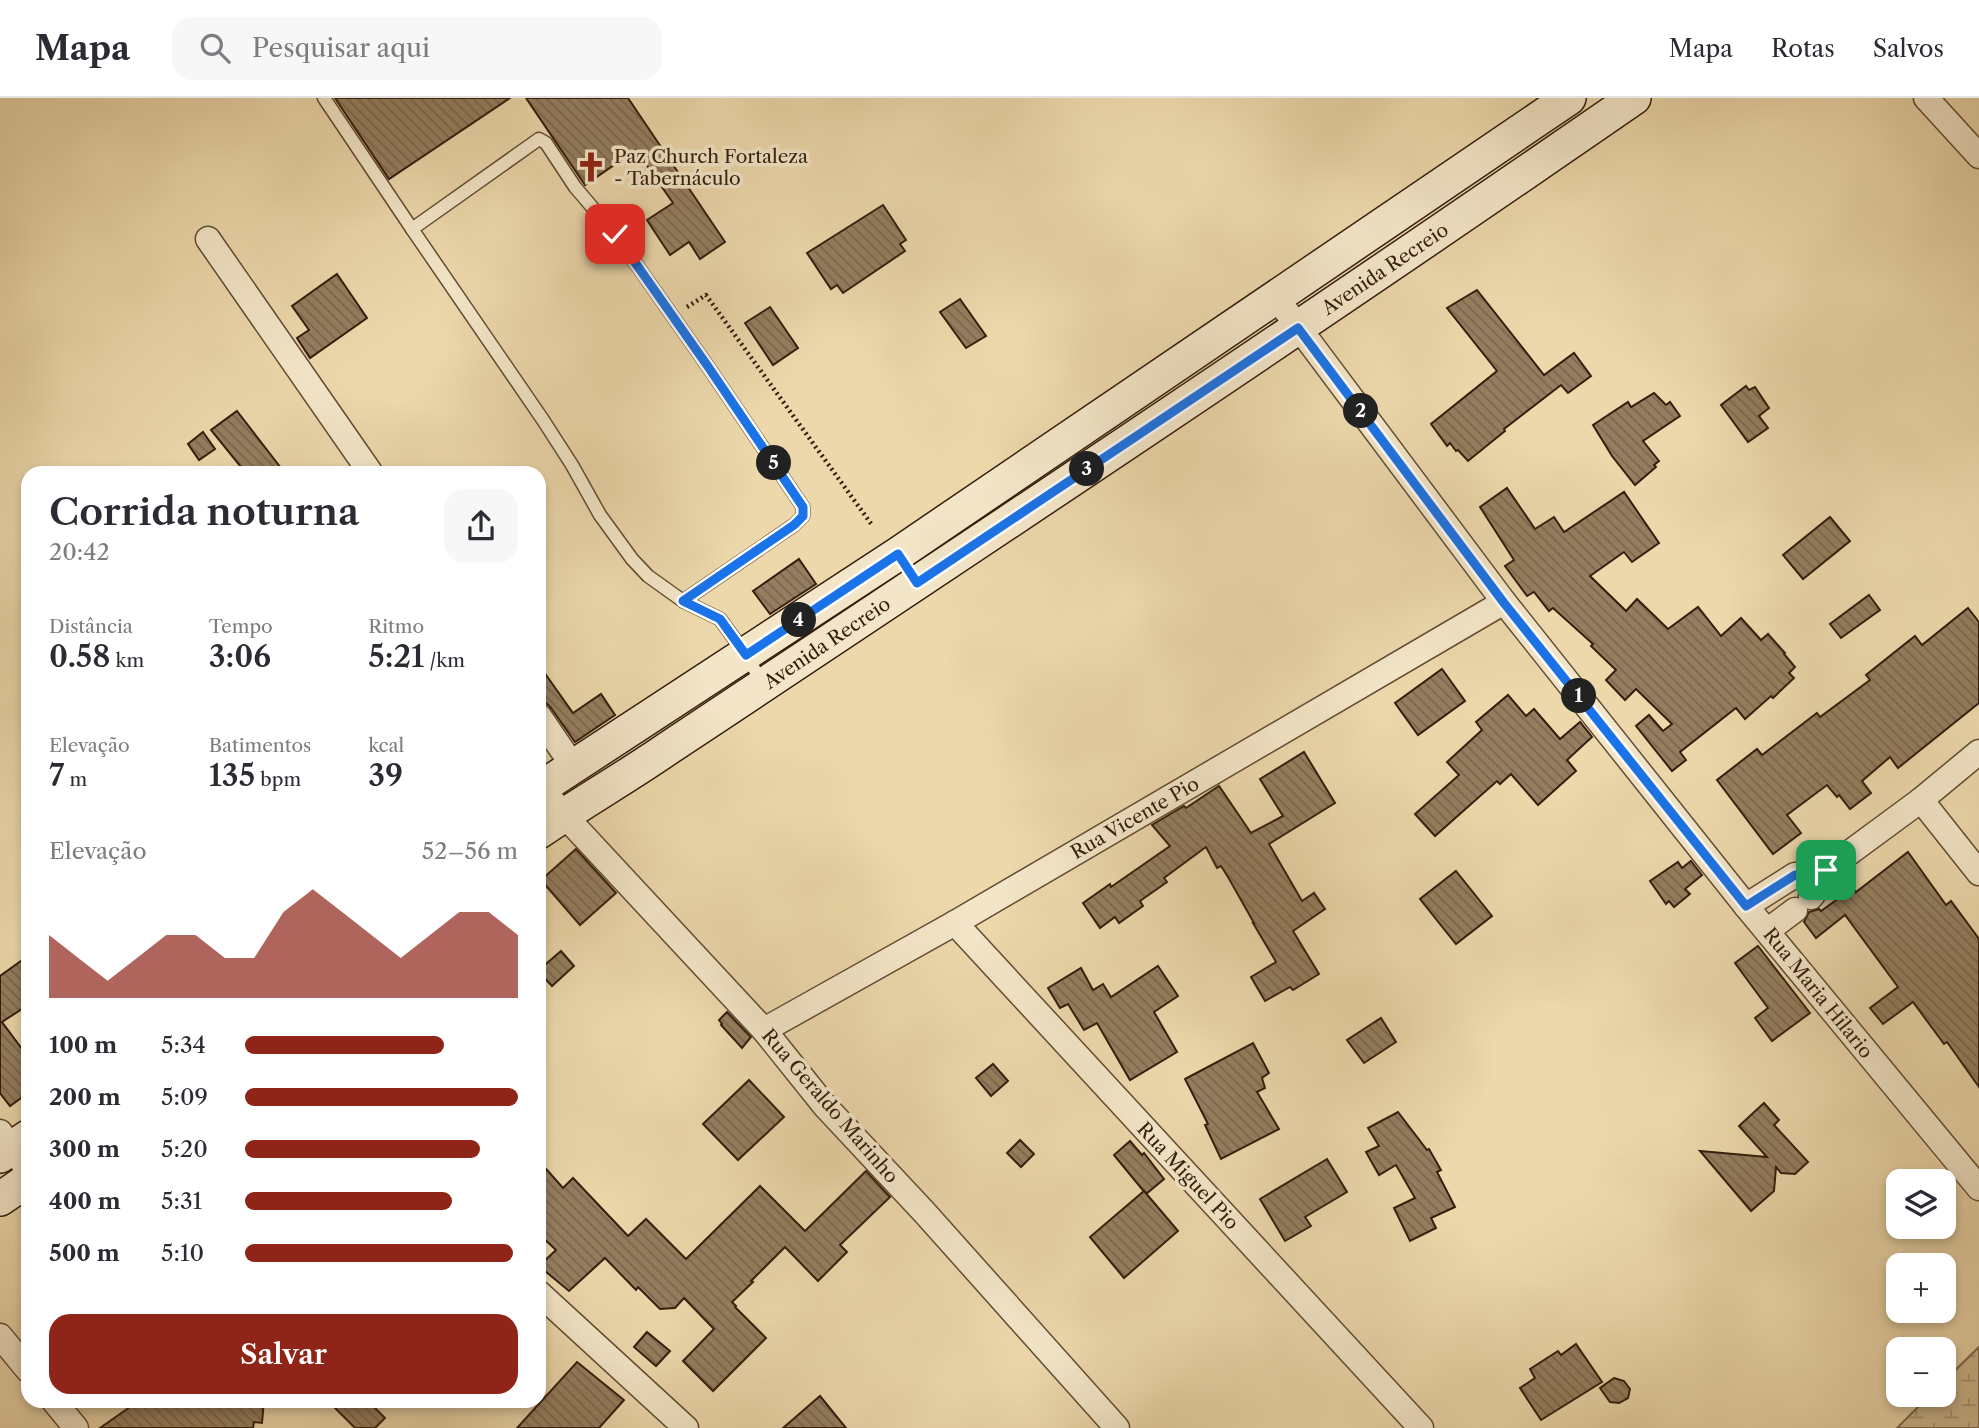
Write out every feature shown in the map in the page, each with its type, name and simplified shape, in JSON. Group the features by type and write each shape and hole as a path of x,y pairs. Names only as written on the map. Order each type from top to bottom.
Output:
{"main road":[{"name":"Avenida Recreio","path":"546,784 898,554 1569,98"},
{"name":"Avenida Recreio","path":"551,824 1298,328 1634,98"},
{"path":"898,554 917,583"},
{"path":"0,1199 21,1185"}],"street":[{"path":"1926,98 1979,156"},
{"path":"208,239 366,466"},
{"name":"Rua Maria Hilario","path":"1276,296 1504,603 1746,906 1979,1188"},
{"name":"Rua Vicente Pio","path":"764,1030 955,923 1504,603"},
{"path":"546,726 573,766"},
{"path":"1746,906 1795,875 1822,873 1921,800 1979,752"},
{"path":"1921,800 1979,873"},
{"name":"Rua Geraldo Marinho","path":"551,824 764,1030 825,1106 925,1213 1117,1428"},
{"path":"1767,931 1803,903 1818,887 1822,873"},
{"name":"Rua Miguel Pio","path":"955,923 1421,1428"},
{"path":"546,1299 686,1428"},
{"path":"0,1336 21,1362"},
{"path":"60,1408 76,1428"}],"lane":[{"path":"324,98 543,420 600,515 624,548 648,576 683,601 720,619 764,685"},
{"path":"412,229 541,139 580,193 615,234 803,507 803,516 794,525 683,601"}],"path":[{"path":"673,316 706,295 872,525"}],"green space":[{"path":"1979,1347 1979,1428 1897,1428 1918,1407 1956,1407 1956,1369"}],"building":[{"path":"335,98 510,98 389,179"},
{"name":"Paz Church Fortaleza - Tabernáculo","path":"526,98 628,98 725,242 700,259 689,242 670,255 647,220 673,203 636,150 585,185"},
{"path":"883,205 906,240 900,244 905,251 843,293 837,285 831,289 807,253"},
{"path":"337,274 367,318 310,358 297,338 309,330 292,306"},
{"path":"1477,290 1544,375 1574,353 1591,376 1568,393 1561,385 1468,461 1450,443 1447,446 1431,424 1497,371 1447,308"},
{"path":"960,299 986,336 966,348 940,312"},
{"path":"770,307 798,348 773,365 745,323"},
{"path":"1746,386 1749,390 1755,387 1769,408 1759,416 1768,428 1748,442 1721,405"},
{"path":"1654,393 1666,405 1670,402 1680,416 1643,441 1659,461 1654,465 1656,467 1635,485 1612,456 1593,425 1628,402 1631,407"},
{"path":"237,411 279,466 240,466 211,430"},
{"path":"203,432 215,449 199,460 188,444"},
{"path":"1507,488 1535,529 1554,517 1564,532 1624,492 1659,543 1632,562 1624,552 1590,576 1626,611 1637,599 1668,629 1698,607 1721,636 1741,618 1761,640 1768,634 1785,653 1795,667 1789,673 1794,678 1745,719 1736,708 1680,752 1686,760 1672,771 1636,726 1649,715 1663,731 1672,724 1636,689 1625,700 1606,680 1616,670 1591,646 1593,644 1553,608 1549,611 1534,592 1527,596 1505,566 1514,560 1480,507"},
{"path":"1830,517 1850,541 1803,579 1783,555"},
{"path":"799,559 816,584 770,614 753,591"},
{"path":"1869,595 1880,610 1841,638 1830,624"},
{"path":"1968,608 1979,622 1979,703 1898,768 1890,757 1862,781 1871,793 1850,809 1827,785 1787,815 1801,833 1773,854 1717,780 1757,749 1762,755 1817,713 1820,717 1870,680 1866,675 1915,636 1922,645"},
{"path":"1442,669 1465,701 1418,735 1395,703"},
{"path":"546,675 573,713 601,694 615,715 575,742 546,703"},
{"path":"1508,695 1526,716 1534,709 1560,739 1580,722 1592,737 1567,760 1576,771 1538,805 1511,774 1500,784 1497,781 1435,836 1415,814 1459,775 1447,762 1482,730 1476,722"},
{"path":"1304,752 1335,803 1269,844 1302,901 1314,893 1325,909 1293,931 1319,974 1293,990 1290,987 1265,1001 1251,977 1276,962 1228,877 1221,866 1217,868 1206,847 1164,878 1167,882 1140,901 1143,906 1119,923 1115,917 1100,928 1083,903 1170,846 1152,825 1184,806 1186,808 1219,786 1251,833 1283,816 1260,779"},
{"path":"576,849 616,893 580,925 546,886 546,876"},
{"path":"1908,852 1946,905 1951,901 1979,939 1979,1087 1947,1042 1944,1044 1913,1002 1883,1024 1870,1008 1898,987 1845,915 1816,938 1804,922 1809,912 1819,909 1821,911 1853,888 1856,892"},
{"path":"1691,861 1702,875 1685,889 1690,894 1674,907 1669,901 1666,904 1650,881 1678,862 1682,868"},
{"path":"1456,871 1492,916 1456,944 1420,899"},
{"path":"1758,946 1810,1013 1772,1041 1755,1018 1768,1008 1735,963"},
{"path":"561,951 574,966 552,986 546,980 546,964"},
{"path":"21,961 21,1010 2,1022 21,1048 21,1098 10,1106 0,1093 0,976"},
{"path":"1158,966 1178,996 1154,1012 1177,1052 1130,1080 1097,1023 1084,1030 1068,1004 1060,1008 1048,988 1081,968 1093,990 1103,984 1111,997"},
{"path":"727,1012 751,1037 742,1048 721,1025 719,1020"},
{"path":"1381,1018 1396,1042 1364,1063 1347,1040"},
{"path":"1253,1043 1269,1073 1262,1078 1265,1088 1257,1092 1279,1129 1221,1159 1205,1125 1208,1124 1185,1079"},
{"path":"993,1064 1008,1081 991,1096 976,1078"},
{"path":"749,1080 784,1117 738,1160 703,1124"},
{"path":"1764,1103 1779,1120 1774,1125 1808,1162 1795,1174 1781,1173 1776,1167 1774,1191 1751,1211 1700,1151 1767,1157 1739,1126"},
{"path":"1398,1112 1427,1150 1429,1149 1441,1170 1437,1172 1455,1207 1431,1218 1436,1228 1410,1241 1394,1208 1415,1198 1396,1165 1379,1175 1366,1152 1379,1146 1368,1128"},
{"path":"1020,1140 1034,1154 1021,1167 1007,1153"},
{"path":"1130,1141 1142,1155 1144,1153 1164,1179 1146,1194 1114,1155"},
{"path":"1327,1159 1347,1192 1305,1217 1311,1226 1285,1241 1260,1199"},
{"path":"546,1169 563,1188 573,1178 628,1236 646,1219 686,1259 760,1186 805,1231 866,1171 890,1197 840,1245 847,1252 818,1281 785,1247 751,1281 753,1282 732,1302 766,1338 713,1391 683,1361 714,1329 684,1298 675,1308 660,1309 638,1287 636,1290 605,1258 569,1291 546,1272 546,1259 556,1250 546,1241"},
{"path":"1144,1191 1178,1231 1124,1278 1090,1237"},
{"path":"647,1332 670,1351 656,1366 634,1347"},
{"path":"1576,1344 1602,1382 1541,1420 1520,1388 1535,1378 1530,1369 1558,1351 1561,1355"},
{"path":"577,1362 624,1400 599,1428 517,1428 535,1408 546,1408 546,1396"},
{"path":"1614,1378 1624,1381 1630,1389 1628,1398 1619,1403 1610,1402 1600,1388"},
{"path":"820,1396 846,1428 783,1428"},
{"path":"129,1408 263,1408 262,1423 254,1422 253,1428 100,1428"},
{"path":"335,1408 375,1408 385,1418 375,1428 355,1428"}],"place":[{"name":"Paz Church Fortaleza - Tabernáculo","path":"591,167"}],"route":[{"path":"615,234 803,507 803,516 794,525 683,601 720,619 746,655 898,554 917,583 1298,328 1504,603 1746,906 1795,875 1822,873 1826,870"}]}
